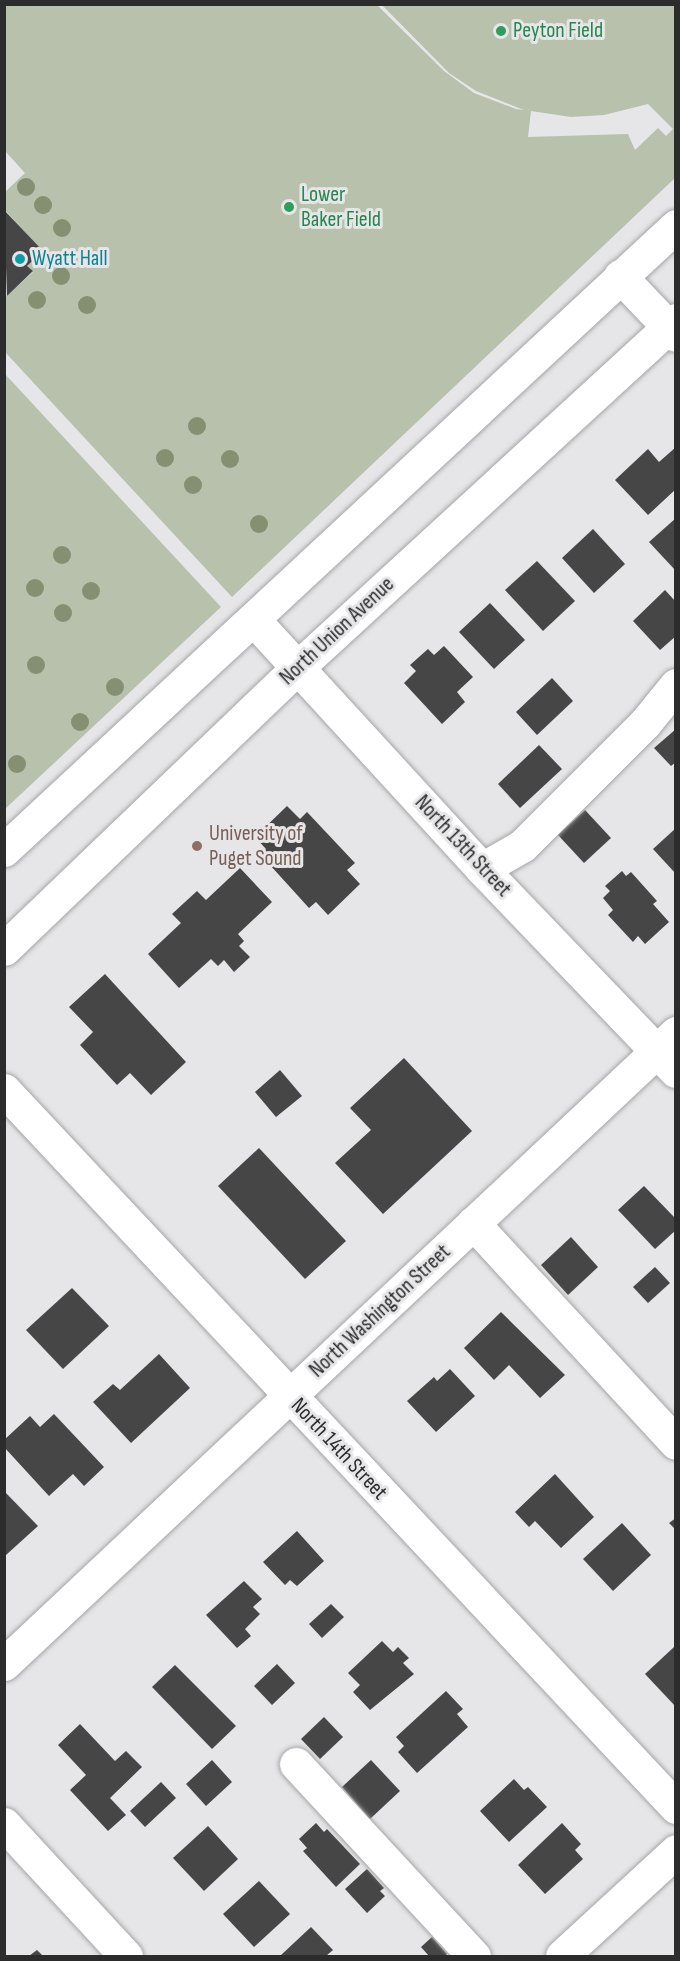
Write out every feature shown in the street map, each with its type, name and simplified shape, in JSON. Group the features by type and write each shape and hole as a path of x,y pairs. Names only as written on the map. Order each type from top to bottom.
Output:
{"street":[{"path":"4,850 675,226"},
{"path":"620,276 673,327"},
{"name":"North Union Avenue","path":"4,949 298,667 673,327"},
{"name":"North 13th Street","path":"254,619 483,868 669,1051"},
{"path":"483,868 522,846 645,723 675,685"},
{"name":"North Washington Street","path":"4,1664 473,1223 669,1051"},
{"name":"North 14th Street","path":"4,1090 675,1807"},
{"path":"473,1223 675,1443"},
{"path":"296,1764 474,1956"},
{"path":"4,1824 126,1956"},
{"path":"562,1956 675,1851"}],"green space":[{"path":"5,5 377,5 444,71 474,93 524,110 476,91 449,73 382,5 675,5 675,178 232,597 5,352 5,294 7,296 33,272 27,266 42,251 5,210 5,192 25,173 5,151","holes":["648,104 673,129 666,136 658,128 635,150 628,134 528,137 531,111 571,117 604,115"]},
{"path":"5,374 221,607 5,809"}],"building":[{"name":"Wyatt Hall","path":"4,210 43,251 27,266 33,271 7,296"},
{"path":"676,447 676,489 648,515 615,480 648,449 659,462"},
{"path":"676,518 676,571 649,542"},
{"path":"593,529 625,564 594,593 562,558"},
{"path":"537,561 575,601 543,631 505,590"},
{"path":"665,590 676,602 676,636 660,650 633,621"},
{"path":"490,603 525,640 494,669 459,632"},
{"path":"444,646 473,677 457,692 465,702 442,724 404,683 416,671 410,665 428,649 434,655"},
{"path":"552,678 573,701 537,735 516,712"},
{"path":"676,729 676,762 671,766 654,748"},
{"path":"539,745 562,769 520,808 498,784"},
{"path":"287,806 300,819 307,812 355,863 347,870 360,884 328,915 316,902 309,908 260,854 266,849 255,837"},
{"path":"585,810 611,838 584,863 558,835"},
{"path":"676,828 676,874 653,849"},
{"path":"240,868 272,902 238,934 244,941 239,946 250,957 234,972 224,960 218,966 211,959 179,988 148,954 181,923 172,914 197,891 206,900"},
{"path":"622,871 626,876 631,872 657,901 653,904 669,922 645,944 638,936 633,942 608,915 613,910 603,898 610,891 605,886"},
{"path":"105,974 186,1062 151,1095 130,1073 117,1085 80,1045 93,1032 69,1007"},
{"path":"404,1058 472,1131 383,1214 335,1163 371,1130 350,1108"},
{"path":"280,1070 302,1096 276,1117 255,1092"},
{"path":"259,1148 346,1241 305,1279 218,1186"},
{"path":"644,1186 676,1219 676,1230 655,1249 618,1210"},
{"path":"571,1237 598,1267 568,1295 541,1265"},
{"path":"655,1267 670,1283 648,1303 633,1287"},
{"path":"72,1288 109,1326 63,1369 26,1330"},
{"path":"501,1312 565,1375 540,1398 509,1365 494,1380 464,1348"},
{"path":"159,1354 190,1388 131,1443 93,1402 113,1384 120,1390"},
{"path":"450,1369 475,1396 436,1432 407,1401 434,1377 437,1381"},
{"path":"54,1414 104,1467 84,1486 73,1474 49,1496 4,1447 4,1440 30,1416 40,1427"},
{"path":"555,1474 594,1517 561,1548 535,1521 529,1527 515,1512"},
{"path":"4,1491 38,1526 6,1555 4,1553"},
{"path":"676,1518 676,1530 669,1523"},
{"path":"622,1523 651,1555 613,1591 583,1559"},
{"path":"297,1531 324,1561 297,1586 290,1580 285,1585 263,1562"},
{"path":"244,1581 262,1599 253,1607 260,1614 245,1629 251,1636 237,1648 206,1615"},
{"path":"331,1604 344,1617 322,1638 309,1624"},
{"path":"382,1641 393,1652 398,1647 409,1658 403,1663 414,1674 370,1710 353,1692 360,1685 348,1673"},
{"path":"674,1647 676,1648 676,1707 645,1674"},
{"path":"277,1664 295,1683 272,1705 254,1686"},
{"path":"175,1665 236,1726 212,1749 152,1687"},
{"path":"446,1691 463,1709 457,1714 468,1727 417,1773 398,1752 404,1746 396,1737"},
{"path":"324,1717 343,1737 320,1759 301,1739"},
{"path":"80,1724 115,1761 126,1751 142,1767 110,1798 126,1815 108,1831 70,1790 86,1775 58,1745"},
{"path":"212,1760 232,1782 206,1806 186,1784"},
{"path":"371,1760 400,1791 370,1819 342,1787"},
{"path":"514,1779 524,1790 528,1787 547,1807 509,1842 480,1811"},
{"path":"161,1782 176,1798 145,1827 130,1811"},
{"path":"316,1823 324,1832 327,1829 360,1864 336,1887 303,1851 307,1848 299,1839"},
{"path":"562,1823 581,1844 575,1850 583,1859 545,1894 518,1865"},
{"path":"208,1826 238,1859 204,1891 173,1858"},
{"path":"367,1869 384,1888 380,1891 385,1896 367,1913 345,1889"},
{"path":"259,1881 290,1914 254,1947 223,1914"},
{"path":"311,1927 333,1950 326,1956 280,1956"},
{"path":"432,1937 447,1954 445,1956 429,1956 421,1947"},
{"path":"37,1950 43,1956 29,1956"}],"place":[{"name":"Peyton Field","path":"501,31"},
{"name":"Lower Baker Field","path":"289,207"},
{"name":"Wyatt Hall","path":"20,259"},
{"name":"University of Puget Sound","path":"197,846"}]}
